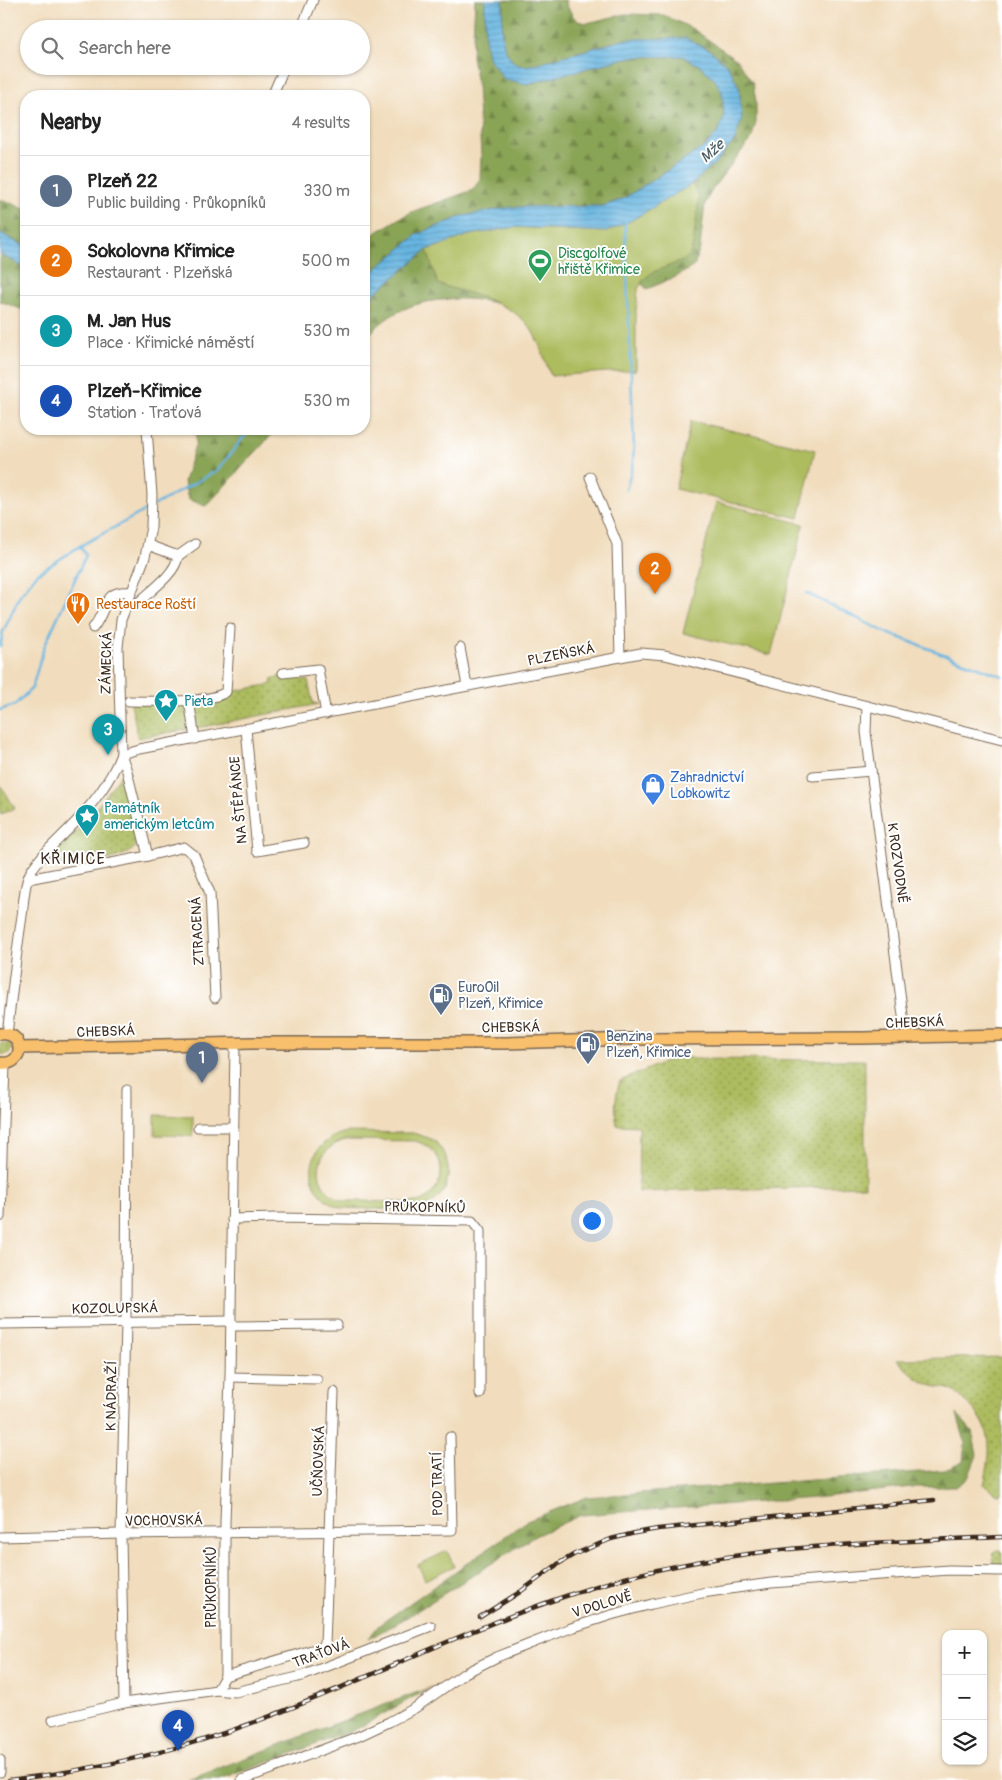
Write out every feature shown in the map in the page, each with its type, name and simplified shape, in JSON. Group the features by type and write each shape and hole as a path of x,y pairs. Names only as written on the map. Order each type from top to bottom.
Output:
{"main road":[{"path":"2,1063 9,1063 17,1057 20,1048 16,1039 4,1034"},
{"name":"CHEBSKÁ","path":"20,1048 235,1043 506,1043 632,1039 864,1038 1002,1035"}],"street":[{"path":"305,20 313,0"},
{"path":"275,90 281,75"},
{"name":"ZÁMECKÁ","path":"121,754 118,641 121,620 148,545 151,527 151,483 147,435"},
{"path":"590,477 616,544 620,657"},
{"path":"140,601 171,571 177,563 178,556 195,544"},
{"path":"148,545 178,556"},
{"path":"93,628 101,618 108,599 112,594 120,591 131,592"},
{"path":"129,701 189,700 219,696 226,692 230,628"},
{"path":"460,648 467,686"},
{"name":"PLZEŇSKÁ","path":"121,754 139,748 641,654 666,655 1002,740"},
{"path":"283,673 318,669 326,714"},
{"path":"189,700 195,739"},
{"name":"K ROZVODNĚ","path":"866,706 866,732 904,1023"},
{"name":"NA ŠTĚPÁNCE","path":"246,728 257,851 304,843"},
{"path":"27,883 148,856 121,754"},
{"path":"4,1034 27,883 39,860 73,825 101,792 118,763 121,754"},
{"path":"813,776 871,771"},
{"name":"ZTRACENÁ","path":"148,856 184,847 194,855 210,893 215,998"},
{"name":"PRŮKOPNÍKŮ","path":"225,1676 225,1533 230,1377 235,1043"},
{"path":"0,1217 2,1063"},
{"name":"K NÁDRAŽÍ","path":"124,1703 121,1534 126,1322 127,1090"},
{"path":"198,1127 234,1126"},
{"name":"PRŮKOPNÍKŮ","path":"232,1219 472,1221 480,1231 480,1394"},
{"name":"KOZOLUPSKÁ","path":"0,1324 126,1322 337,1325"},
{"path":"230,1377 317,1380"},
{"name":"UČŇOVSKÁ","path":"325,1646 334,1392"},
{"name":"POD TRATÍ","path":"329,1532 452,1530 450,1437"},
{"name":"VOCHOVSKÁ","path":"0,1537 329,1532"},
{"name":"V DOLOVĚ","path":"242,1780 359,1736 415,1708 464,1674 497,1657 568,1629 611,1615 702,1593 771,1584 949,1570 1002,1571"},
{"name":"TRAŤOVÁ","path":"53,1720 124,1703 217,1690 235,1692 302,1676 430,1626"},
{"name":"TRAŤOVÁ","path":"225,1676 325,1646"},
{"path":"217,1690 225,1676"},
{"path":"0,1760 0,1772"}],"green space":[{"path":"475,0 485,0 485,37 488,57 504,79 527,84 630,57 682,56 699,65 714,78 722,92 724,116 719,131 706,146 623,199 604,206 512,207 418,234 370,274 370,236 414,211 473,190 480,179 481,156 477,85 472,56"},
{"path":"503,0 566,0 566,4 573,16 578,21 587,23 625,14 664,15 693,29 737,60 753,83 756,101 756,122 752,138 715,185 705,203 700,248 694,266 676,277 647,289 633,276 632,220 742,118 739,87 728,66 627,39 527,66 514,63 505,50 502,35"},
{"name":"Discgolfové hřiště Křimice","path":"692,184 699,198 690,254 684,260 653,272 643,280 638,289 636,370 551,376 537,340 523,319 489,300 438,284 427,250 469,235 515,227 606,232 632,220"},
{"path":"0,199 20,207 20,244 0,233"},
{"path":"427,250 625,321 551,376 538,342 529,326 516,313 504,306 486,301 466,299 436,300 409,307 397,313 385,320 370,334 370,297"},
{"path":"0,254 20,265 20,309 0,301"},
{"path":"691,421 815,450 799,518 675,489"},
{"path":"196,435 271,435 205,506 188,499 184,482 196,442"},
{"path":"716,502 804,524 771,655 683,633"},
{"path":"293,673 304,680 308,680 313,703 319,704 197,728 193,707 195,704 230,692 272,684 271,679"},
{"path":"131,703 185,704 190,729 138,738"},
{"path":"123,772 139,835 138,843 133,850 112,859 52,866 49,860 89,818"},
{"path":"0,784 15,808 0,815"},
{"path":"0,1043 10,1044 12,1049 9,1053 4,1055 0,1053"},
{"path":"681,1055 693,1059 865,1060 865,1186 638,1192 639,1126 617,1125 616,1103 620,1081"},
{"path":"155,1115 193,1116 193,1136 155,1135"},
{"path":"347,1132 413,1133 429,1138 436,1142 446,1156 449,1173 445,1189 435,1201 423,1208 410,1210 341,1208 327,1201 318,1191 313,1180 312,1168 315,1156 332,1137","holes":["346,1140 415,1141 424,1144 434,1152 439,1159 441,1170 436,1188 422,1200 416,1202 345,1201 334,1196 326,1189 321,1180 319,1170 326,1152 334,1145"]},
{"path":"1002,1357 1002,1494 998,1494 984,1485 989,1449 988,1439 986,1429 974,1409 954,1391 933,1386 918,1379 897,1359"},
{"path":"957,1414 972,1431 977,1455 968,1478 956,1487 911,1487 815,1498 581,1515 535,1536 404,1619 368,1639 379,1625 527,1521 587,1497 945,1470 963,1462 965,1442"},
{"path":"447,1551 454,1566 425,1580 418,1565"},
{"path":"994,1551 1002,1551 1002,1565 993,1564"},
{"path":"431,1687 355,1730 220,1780 188,1780"}],"water":[{"name":"Mže","path":"485,0 503,0 502,35 505,50 514,63 527,66 627,39 686,38 710,50 728,66 739,87 742,118 735,140 718,160 692,184 632,220 606,232 515,227 469,235 427,250 370,297 370,274 418,234 463,216 512,207 604,206 623,199 706,146 719,131 724,116 722,92 714,78 699,65 682,56 630,57 527,84 504,79 488,57 485,37"},
{"path":"0,233 20,244 20,265 0,254"}],"waterway":[{"path":"626,221 634,447 633,464 626,490"},
{"path":"155,505 218,470 245,435"},
{"path":"0,646 3,632 20,595 37,574 80,546 150,508"},
{"path":"0,710 15,705 32,688 44,647 86,555 80,547"},
{"path":"806,593 887,633 1002,676"}],"railway":[{"path":"480,1617 520,1592 558,1564 575,1554 611,1539 658,1529 934,1500"},
{"path":"9,1780 105,1765 168,1750 230,1731 302,1704 511,1616 597,1586 647,1572 747,1554 798,1548 899,1541 1002,1537"}],"place":[{"name":"Discgolfové hřiště Křimice","path":"540,282"},
{"name":"Sokolovna Křimice","path":"655,594"},
{"name":"Restaurace Roští","path":"78,625"},
{"name":"Pieta","path":"166,722"},
{"name":"M. Jan Hus","path":"108,755"},
{"name":"Zahradnictví Lobkowitz","path":"653,806"},
{"name":"Památník americkým letcům","path":"87,837"},
{"name":"EuroOil Plzeň, Křimice","path":"441,1016"},
{"name":"Benzina Plzeň, Křimice","path":"588,1065"},
{"name":"Plzeň 22","path":"202,1083"},
{"name":"Plzeň-Křimice","path":"178,1751"}],"district":[{"name":"KŘIMICE","path":"73,858"}]}
